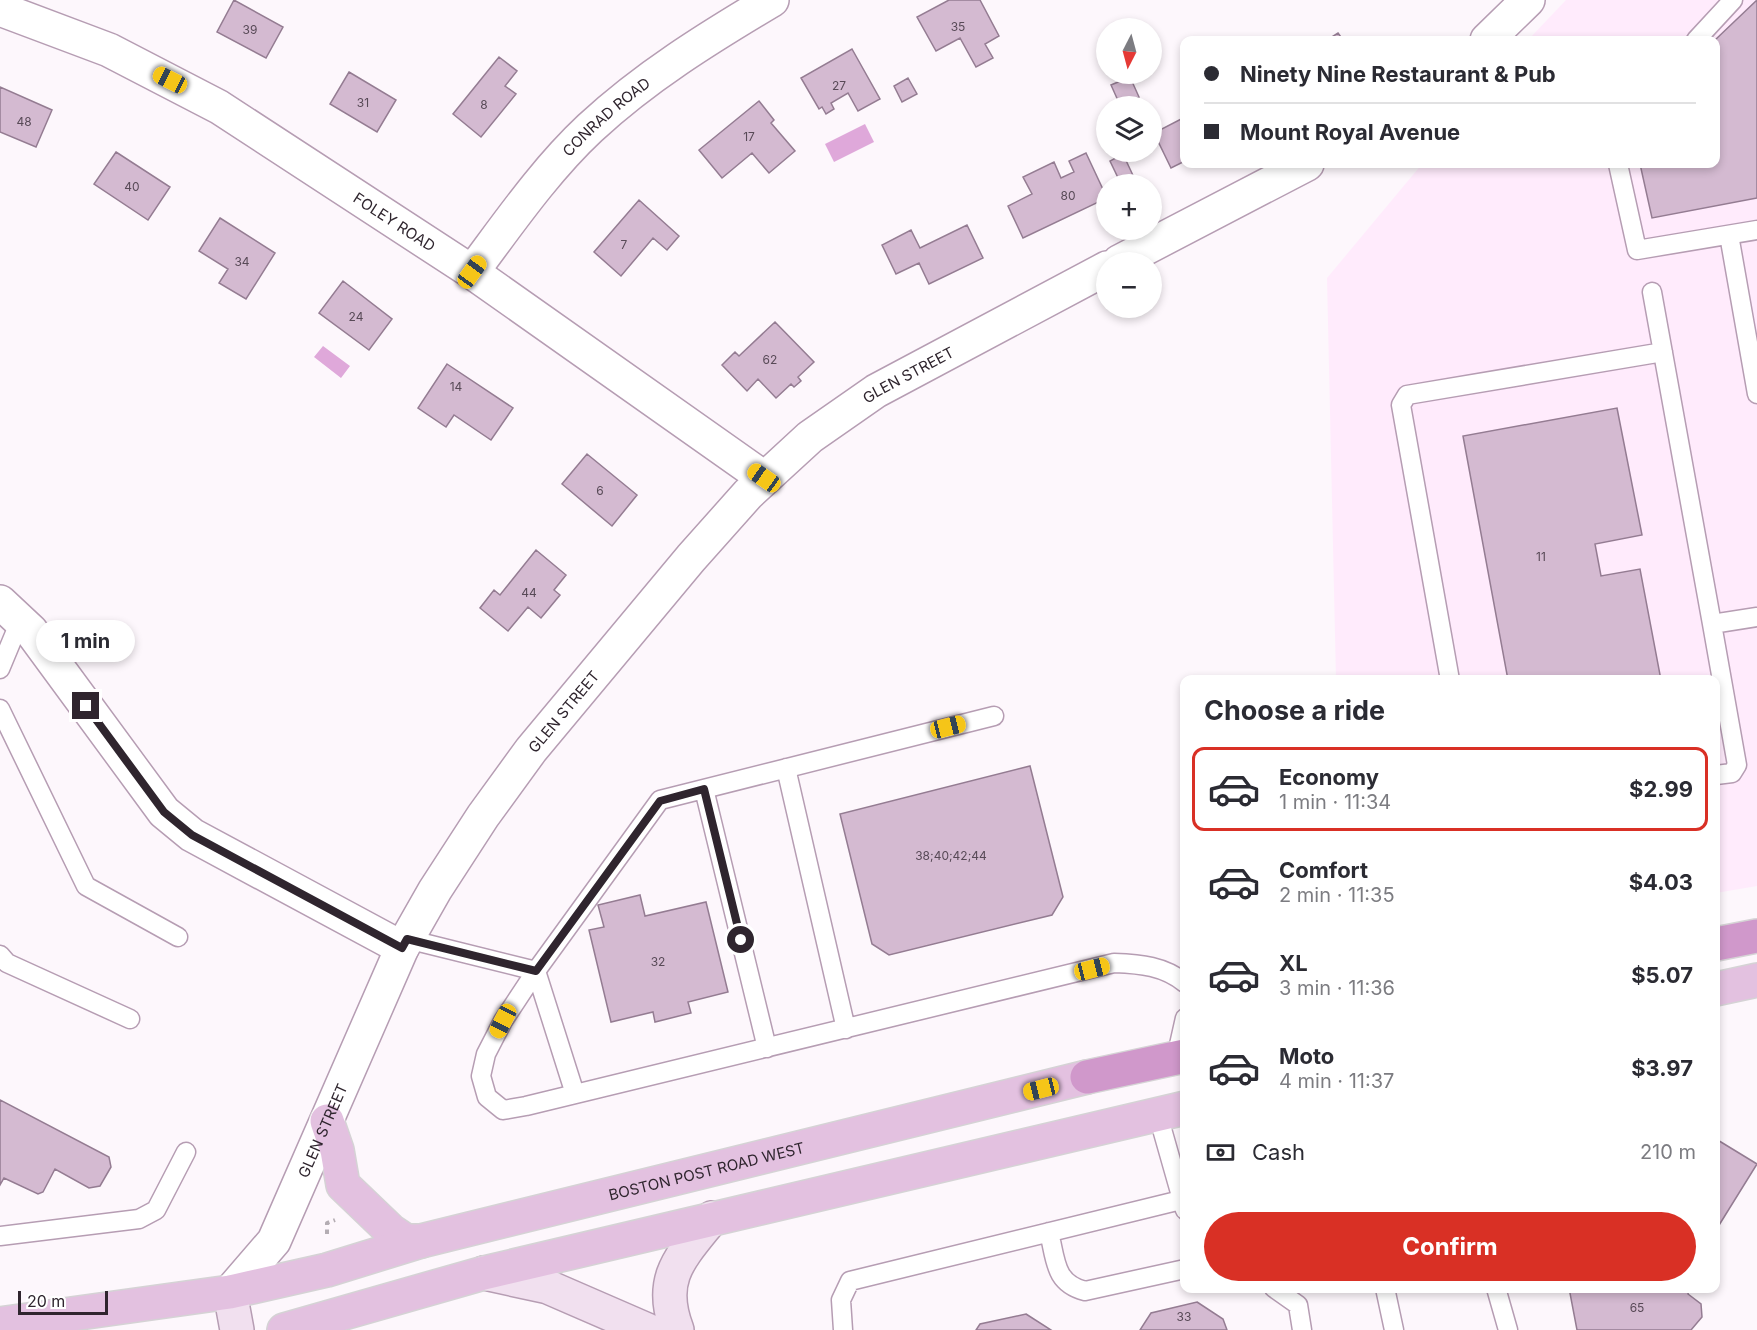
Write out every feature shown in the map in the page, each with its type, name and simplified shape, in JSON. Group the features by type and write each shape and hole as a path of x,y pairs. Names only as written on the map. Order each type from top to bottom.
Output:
{"highway":[{"path":"1720,943 1757,936"},
{"name":"BOSTON POST ROAD WEST","path":"1087,1077 1180,1057"}],"main road":[{"path":"1720,988 1757,980"},
{"name":"BOSTON POST ROAD WEST","path":"0,1324 230,1292 327,1270 421,1240 1087,1077"},
{"path":"284,1330 484,1273 1171,1111"},
{"path":"327,1121 337,1150 343,1185 391,1231 406,1242 421,1240"}],"street":[{"name":"CONRAD ROAD","path":"472,272 509,223 588,129 633,90 676,59 772,0"},
{"path":"1491,36 1528,0"},
{"name":"FOLEY ROAD","path":"0,9 109,50 195,93 472,272 764,478"},
{"path":"1138,252 1299,168"},
{"name":"GLEN STREET","path":"230,1292 274,1241 404,943 483,816 531,750 691,558 764,478 810,436 876,391 1096,274"},
{"path":"10,611 31,631 164,812 192,835 404,943"},
{"path":"677,1330 669,1297 673,1271 680,1257 711,1218"},
{"path":"484,1273 548,1287 647,1330"},
{"path":"230,1292 237,1330"}],"lane":[{"path":"1699,36 1733,0"},
{"path":"1619,168 1636,250 1757,230"},
{"path":"1729,235 1757,394"},
{"path":"1652,292 1737,765 1732,772 1720,774"},
{"path":"1449,675 1401,405 1407,395 1663,352"},
{"path":"0,669 10,611"},
{"path":"1712,624 1757,616"},
{"path":"0,709 87,886 178,937"},
{"path":"994,716 660,801 536,971 503,1021 486,1054 481,1076 487,1097 503,1110 1114,963 1154,966 1180,979"},
{"path":"786,768 846,1029"},
{"path":"704,789 767,1048"},
{"path":"404,943 536,971"},
{"path":"0,955 7,963 130,1019"},
{"path":"536,971 575,1094"},
{"path":"1171,1111 1180,1175"},
{"path":"0,1236 139,1219 156,1210 186,1152"},
{"path":"843,1330 841,1300 850,1281 1049,1232 1180,1204"},
{"path":"1049,1232 1060,1278 1073,1288 1085,1291 1180,1270"},
{"path":"1281,1293 1298,1305 1302,1330"},
{"path":"1386,1293 1394,1330"},
{"path":"1497,1293 1508,1330"}],"path":[{"path":"327,1234 327,1223 339,1218"}],"shaded area":[{"path":"1566,0 1757,0 1757,886 1720,892 1720,675 1336,675 1327,278 1419,168 1720,168 1720,36 1532,36"},
{"path":"865,124 874,142 834,162 825,144"},
{"path":"323,346 350,366 341,378 314,357"}],"building":[{"path":"234,0 283,27 266,58 217,32"},
{"path":"949,0 980,0 999,36 985,44 993,58 976,67 960,38 936,51 917,17"},
{"path":"1757,0 1757,198 1652,218 1641,168 1720,168 1719,36"},
{"path":"852,49 880,99 858,111 848,93 831,103 834,109 826,114 822,107 819,109 801,78"},
{"path":"499,57 517,71 505,86 516,94 481,137 453,114"},
{"path":"349,72 396,100 377,132 330,104"},
{"path":"908,78 917,94 902,102 894,86"},
{"path":"1133,84 1139,96 1116,96 1111,85"},
{"path":"0,87 52,110 36,147 0,132"},
{"path":"759,101 774,120 771,123 795,151 769,173 752,153 722,178 699,150"},
{"path":"1180,120 1180,164 1171,168 1162,149 1162,129"},
{"path":"116,152 170,187 148,220 94,184"},
{"path":"1086,153 1096,174 1096,203 1023,238 1008,206 1032,194 1023,177 1054,162 1061,178 1074,172 1069,161"},
{"path":"1110,162 1127,162 1132,174 1116,174"},
{"path":"639,200 679,236 667,250 653,238 621,276 594,252"},
{"path":"220,218 275,253 246,299 219,283 228,269 199,251"},
{"path":"967,225 983,258 929,284 919,263 896,274 882,245 911,230 920,248"},
{"path":"343,281 392,319 369,350 319,313"},
{"path":"775,322 814,362 798,377 801,381 794,387 791,384 776,398 758,379 747,391 722,365 735,352 739,356"},
{"path":"447,364 513,408 491,440 454,415 446,427 418,408"},
{"path":"1617,408 1642,535 1595,544 1601,576 1640,569 1660,675 1507,675 1463,436"},
{"path":"587,454 637,495 612,526 562,484"},
{"path":"536,550 566,575 554,590 560,595 541,618 528,607 508,631 480,608 494,590 500,595"},
{"path":"1030,766 1063,897 1052,915 889,955 872,944 840,814"},
{"path":"640,895 645,916 706,902 728,992 688,1002 691,1013 655,1022 653,1012 611,1022 589,930 604,927 598,905"},
{"path":"0,1100 109,1157 111,1167 100,1186 89,1188 55,1169 43,1192 38,1194 4,1178 0,1185"},
{"path":"1720,1141 1757,1164 1720,1224"},
{"path":"1570,1293 1688,1293 1701,1304 1702,1317 1691,1330 1577,1330"},
{"path":"1197,1302 1223,1319 1227,1330 1140,1330 1151,1313"},
{"path":"1026,1314 1051,1330 976,1330 980,1324"}],"route":[{"path":"86,706 164,812 192,835 402,948 407,939 536,971 660,801 704,789 741,940"}]}
